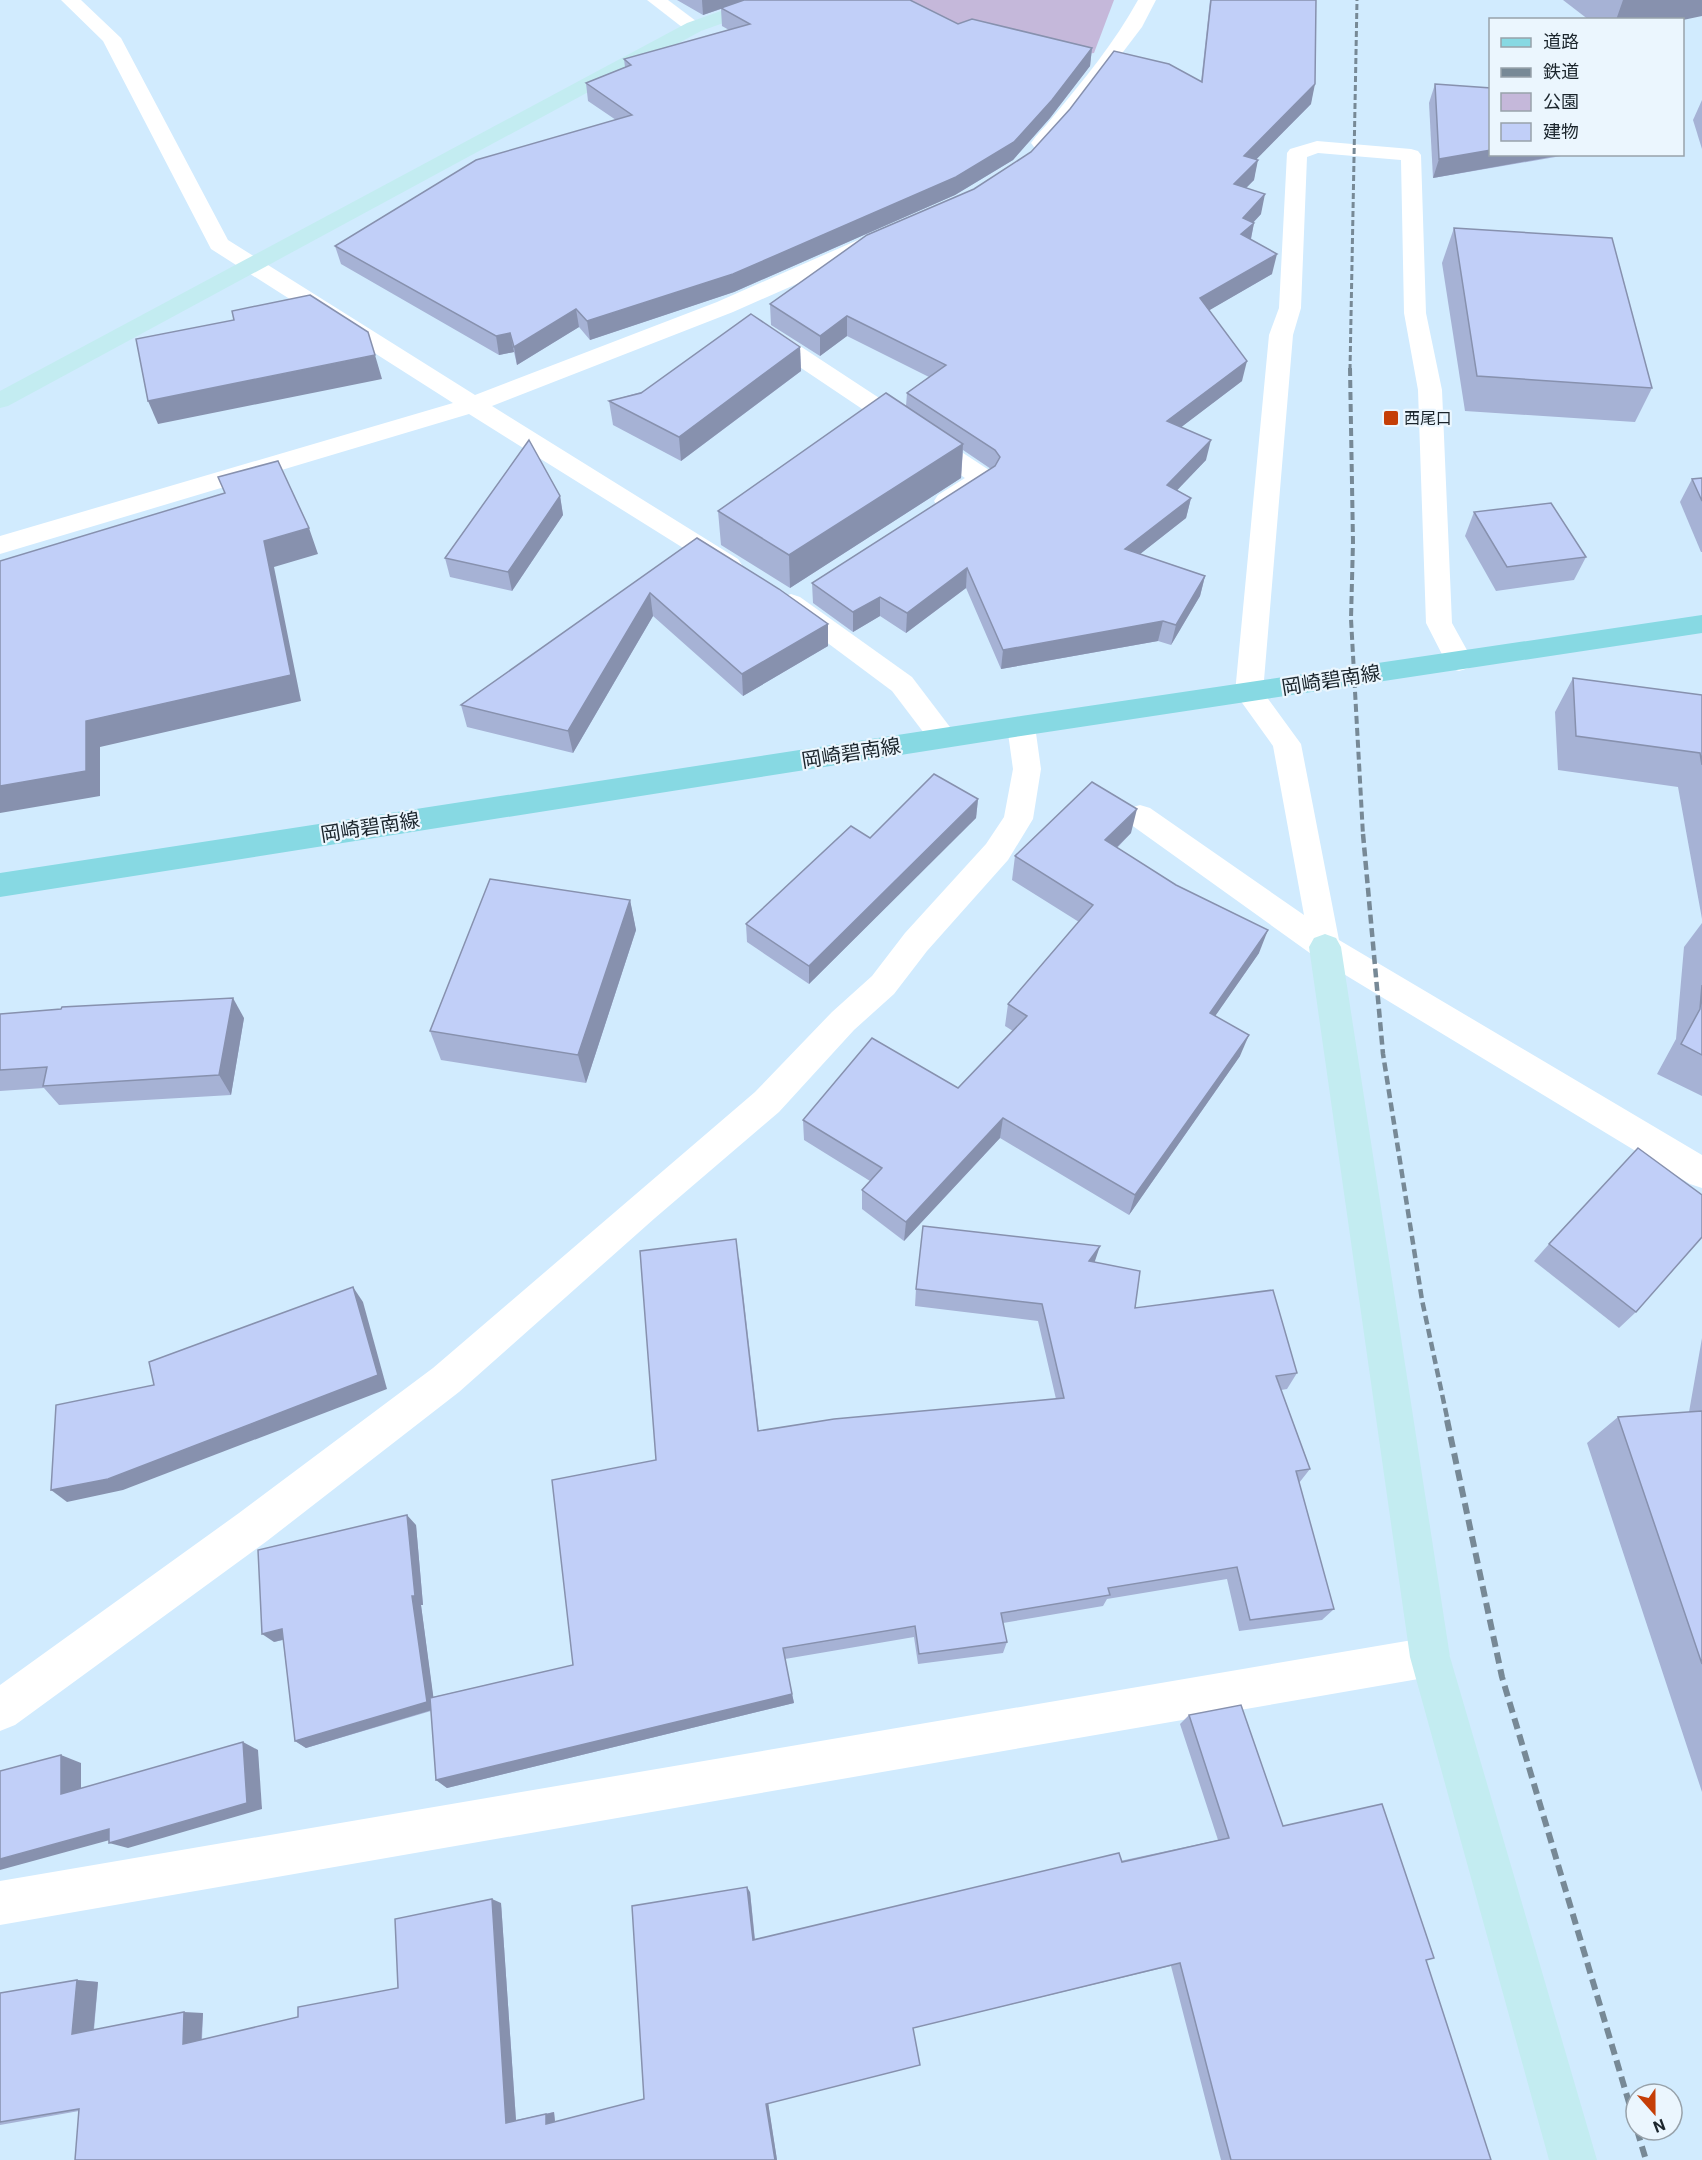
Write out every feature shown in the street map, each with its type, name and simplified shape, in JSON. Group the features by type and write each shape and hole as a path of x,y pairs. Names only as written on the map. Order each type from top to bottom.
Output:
{"main road":[{"name":"岡崎碧南線","path":"0,885 943,738 1702,624"}],"street":[{"path":"70,0 111,38 219,244 472,405 780,590 902,684 943,738"},
{"path":"656,0 694,27"},
{"path":"0,401 694,27 770,0"},
{"path":"1029,157 1059,123 1135,23 1147,0"},
{"path":"1459,661 1439,623 1430,390 1415,313 1411,155 1317,147 1297,153 1290,308 1281,336 1249,693 1287,744 1325,947 1430,1657 1573,2160"},
{"path":"0,545 472,405 725,307 899,231"},
{"path":"725,307 983,477 925,515"},
{"path":"0,1710 253,1527 446,1380 643,1206 767,1102 843,1021 883,986 916,942 997,852 1018,819 1027,769 1022,726"},
{"path":"1140,816 1325,947 1702,1173"},
{"path":"0,1903 1430,1657"}],"green space":[{"path":"826,0 1114,0 1094,53 947,74"}],"building":[{"path":"744,0 910,0 958,24 972,19 1092,48 1052,100 1014,142 956,177 733,274 587,321 576,309 514,347 510,333 496,336 335,246 476,160 632,115 586,83 631,65 624,59 750,24 721,8"},
{"path":"1211,0 1316,0 1315,84 1244,156 1258,160 1234,184 1265,194 1243,218 1254,223 1241,234 1277,254 1200,298 1247,361 1167,421 1211,440 1167,485 1191,498 1125,549 1205,576 1176,625 1163,621 1003,650 967,568 907,613 880,597 853,612 812,583 995,466 1000,457 995,450 907,393 946,365 847,316 820,336 770,304 867,235 974,189 1031,152 1070,109 1114,51 1169,64 1202,82"},
{"path":"1435,84 1489,88 1489,150 1439,159"},
{"path":"1454,228 1612,238 1652,388 1477,376"},
{"path":"310,295 368,332 375,355 148,401 136,339 234,320 232,311"},
{"path":"751,314 800,347 679,437 609,401 641,393"},
{"path":"886,393 963,444 789,555 718,511"},
{"path":"529,440 560,496 508,572 445,558"},
{"path":"278,461 309,528 264,541 291,675 86,721 86,771 0,786 0,561 225,493 218,477"},
{"path":"1702,478 1702,501 1692,479"},
{"path":"1551,503 1586,557 1507,567 1474,512"},
{"path":"697,538 779,589 828,624 742,674 650,593 568,731 461,705"},
{"path":"1573,678 1702,695 1702,765 1700,753 1576,736"},
{"path":"934,774 978,799 809,966 746,924 851,826 870,838"},
{"path":"1092,782 1137,809 1105,840 1176,885 1268,930 1210,1013 1249,1035 1135,1195 1003,1118 906,1222 862,1190 882,1168 803,1120 872,1038 958,1088 1027,1016 1008,1004 1093,905 1015,856"},
{"path":"490,879 630,900 578,1055 430,1031"},
{"path":"1702,985 1702,1055 1681,1044 1700,1009"},
{"path":"233,998 219,1075 43,1086 47,1067 0,1070 0,1014 61,1009 62,1007"},
{"path":"1638,1148 1702,1195 1702,1237 1636,1312 1549,1244"},
{"path":"923,1226 1100,1246 1089,1261 1140,1271 1135,1308 1273,1290 1297,1373 1276,1376 1310,1469 1296,1471 1334,1609 1250,1620 1237,1567 1108,1588 1110,1595 1001,1613 1007,1642 919,1654 915,1626 783,1648 792,1694 436,1780 430,1698 573,1665 552,1480 656,1460 640,1251 736,1239 758,1431 834,1419 1064,1398 1042,1304 916,1289"},
{"path":"353,1287 378,1375 108,1479 51,1490 56,1405 154,1385 149,1362"},
{"path":"1702,1411 1702,1664 1618,1417"},
{"path":"407,1515 415,1596 412,1596 427,1702 295,1741 282,1629 262,1634 258,1550"},
{"path":"1241,1705 1283,1826 1382,1804 1434,1958 1426,1960 1491,2160 1231,2160 1180,1963 913,2028 920,2065 766,2104 775,2160 75,2160 79,2109 0,2122 0,1993 77,1980 72,2034 184,2012 183,2044 298,2017 298,2007 398,1988 395,1919 492,1899 506,2123 546,2114 546,2124 644,2099 632,1906 747,1887 753,1940 1119,1853 1122,1862 1229,1838 1189,1715"},
{"path":"243,1742 247,1803 109,1843 109,1829 0,1859 0,1771 61,1755 61,1794"}],"railway":[{"path":"1350,369 1357,0"},
{"path":"1350,369 1353,542 1351,619 1363,835"},
{"path":"1363,834 1383,1054 1422,1300 1448,1422"},
{"path":"1447,1420 1502,1677 1624,2086"},
{"path":"1641,2142 1646,2160"}],"place":[{"name":"西尾口","path":"1391,418"}]}
